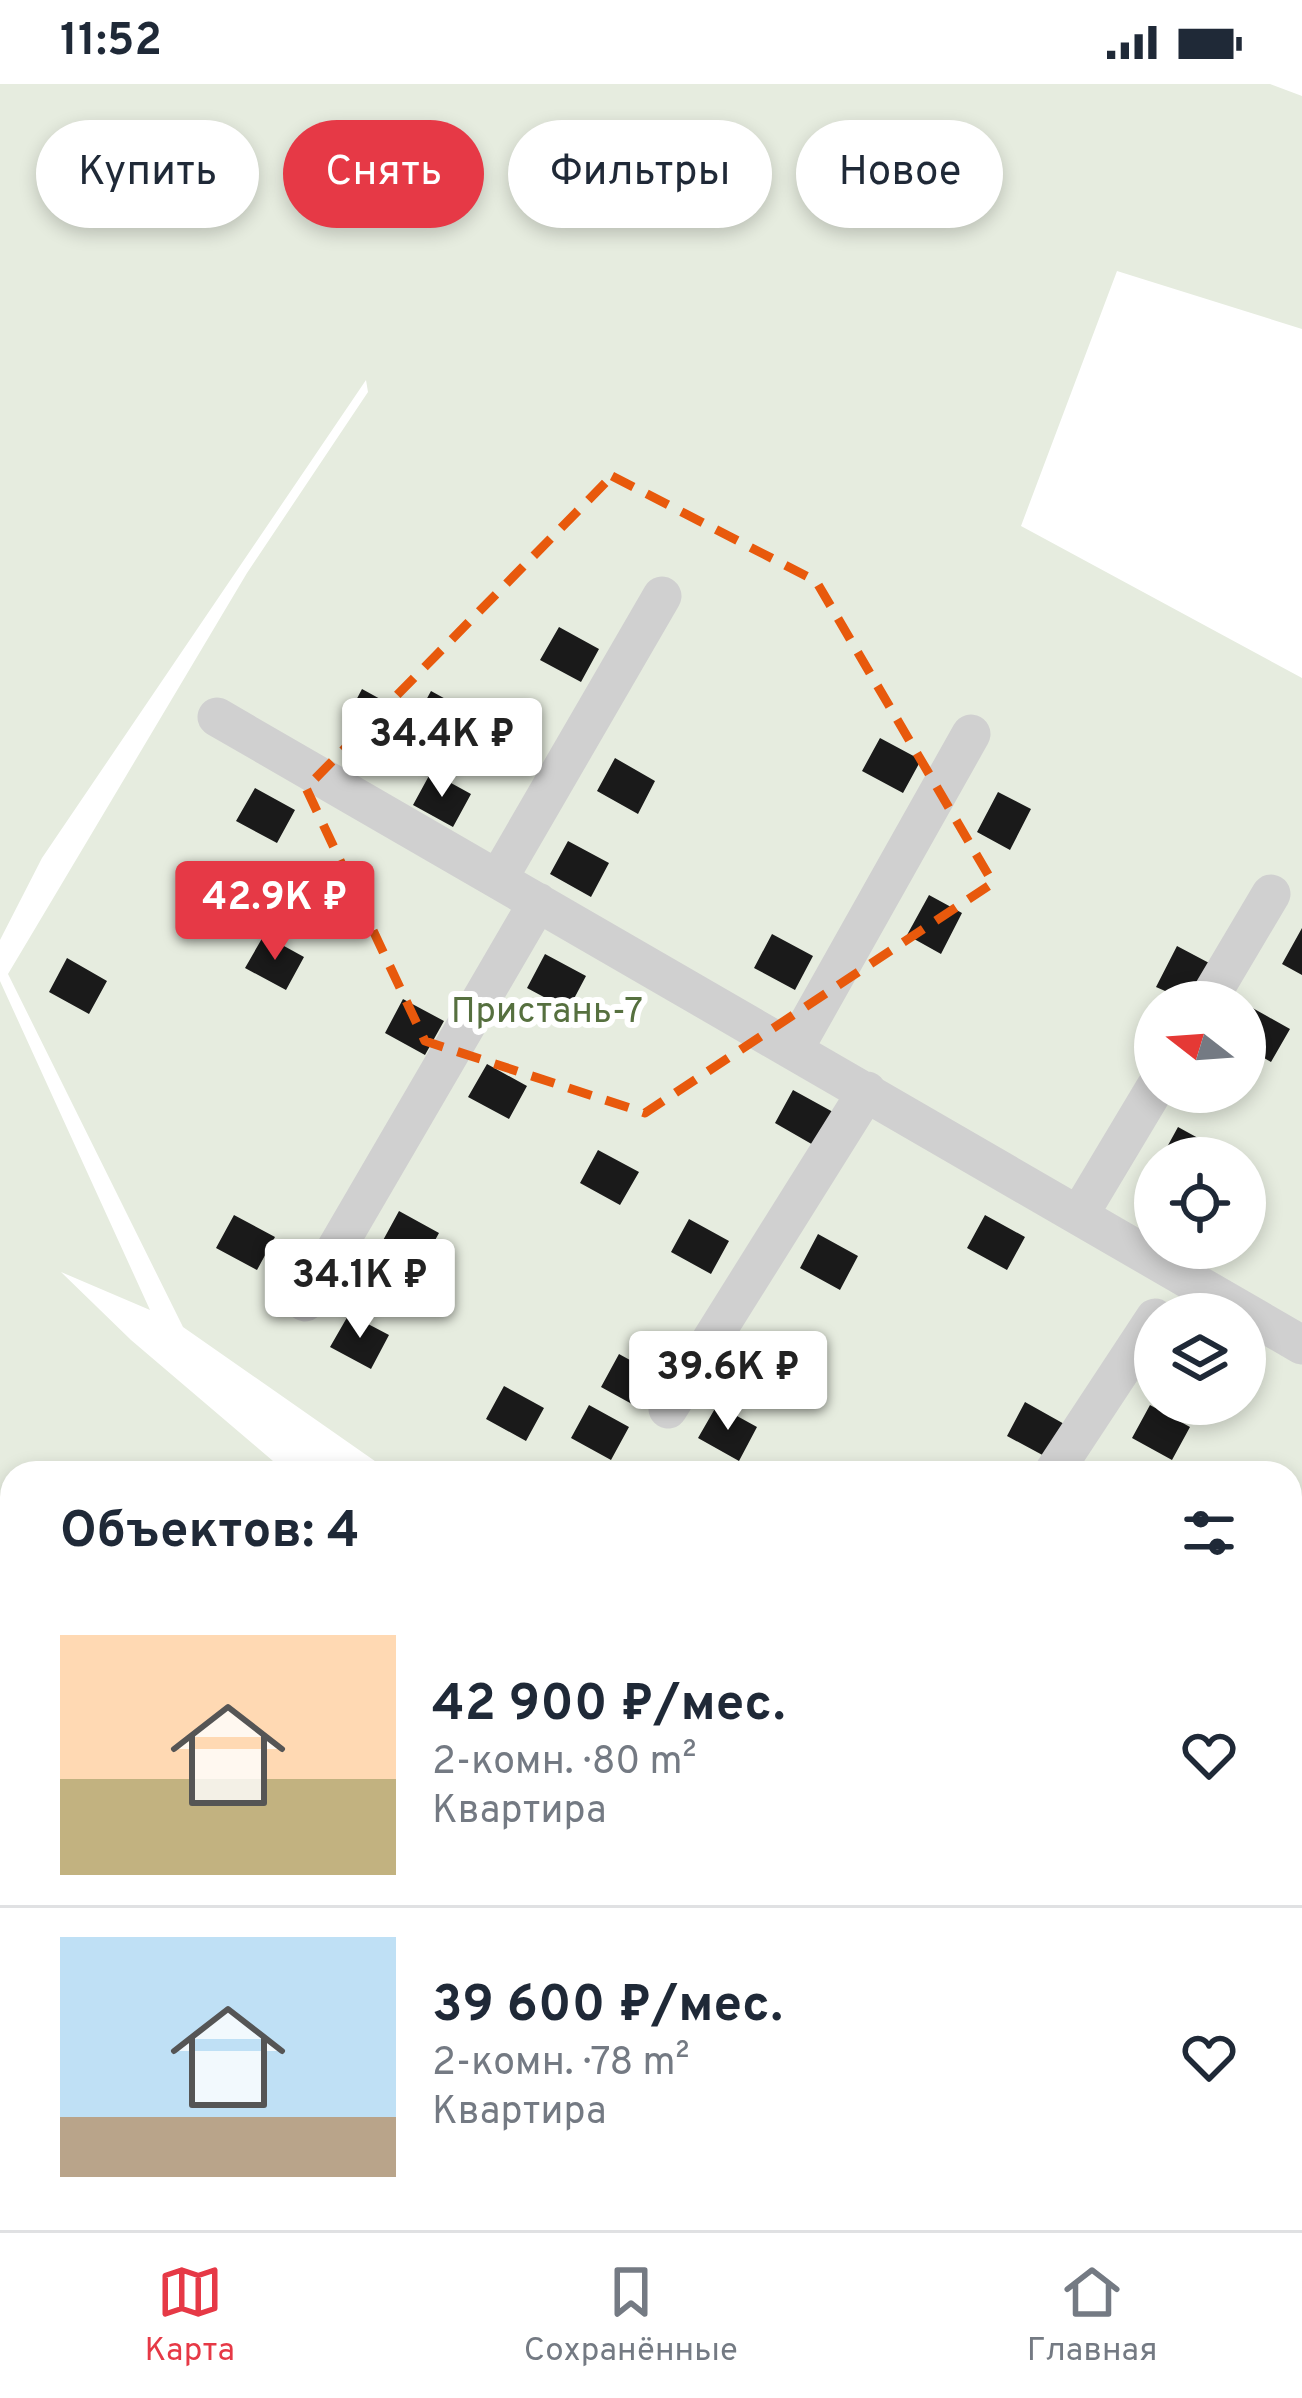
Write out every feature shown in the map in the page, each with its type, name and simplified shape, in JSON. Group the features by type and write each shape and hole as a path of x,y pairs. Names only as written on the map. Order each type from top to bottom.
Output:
{"lane":[{"path":"499,879 662,596"},
{"path":"217,717 1302,1345"},
{"path":"794,1049 970,734"},
{"path":"1219,981 1271,894"},
{"path":"305,1302 538,902"},
{"path":"668,1409 867,1091"},
{"path":"1079,1215 1140,1113"},
{"path":"1171,1293 1183,1275"},
{"path":"1061,1461 1134,1350"}],"highlighted area":[{"path":"612,476 816,581 993,883 645,1113 425,1041 306,788"}],"green space":[{"name":"Пристань-7","path":"0,84 1270,84 1302,96 1302,329 1117,271 1021,526 1302,678 1302,1461 375,1461 183,1327 8,974 247,573 368,392 366,380 42,858 0,940"},
{"path":"0,981 150,1310 61,1272 131,1340 273,1461 0,1461"}],"building":[{"path":"559,627 599,649 581,682 540,660"},
{"path":"362,689 402,711 384,745 344,723"},
{"path":"431,691 471,713 453,746 413,724"},
{"path":"880,738 921,760 903,793 862,771"},
{"path":"615,758 655,781 638,814 597,791"},
{"path":"431,772 471,794 453,827 413,805"},
{"path":"255,788 295,810 277,843 236,821"},
{"path":"998,792 1031,809 1010,850 977,832"},
{"path":"568,841 609,863 591,897 550,874"},
{"path":"929,895 962,913 941,954 907,935"},
{"path":"1302,928 1302,975 1282,964"},
{"path":"772,934 813,956 795,990 754,968"},
{"path":"264,935 304,957 286,990 245,968"},
{"path":"1177,946 1211,964 1202,981 1159,981"},
{"path":"545,954 586,976 568,1010 527,988"},
{"path":"67,958 107,981 89,1014 49,992"},
{"path":"403,999 444,1021 425,1055 385,1033"},
{"path":"1266,1016 1290,1029 1271,1062 1266,1059"},
{"path":"487,1064 527,1086 509,1119 468,1097"},
{"path":"793,1090 833,1112 815,1146 775,1123"},
{"path":"1178,1127 1196,1137 1173,1137"},
{"path":"598,1150 639,1172 620,1205 580,1183"},
{"path":"399,1211 439,1233 421,1266 381,1244"},
{"path":"234,1215 275,1237 257,1270 216,1248"},
{"path":"985,1215 1025,1237 1007,1270 967,1248"},
{"path":"689,1219 729,1241 711,1274 671,1252"},
{"path":"818,1234 858,1256 840,1290 800,1268"},
{"path":"349,1314 389,1335 371,1369 330,1347"},
{"path":"761,1340 801,1362 783,1395 742,1373"},
{"path":"619,1354 659,1376 641,1409 601,1387"},
{"path":"504,1386 544,1408 526,1441 486,1419"},
{"path":"1025,1402 1066,1425 1048,1458 1007,1436"},
{"path":"589,1405 629,1427 611,1460 571,1438"},
{"path":"717,1405 757,1427 739,1461 698,1438"},
{"path":"1139,1425 1190,1427 1172,1460 1132,1438"}]}
